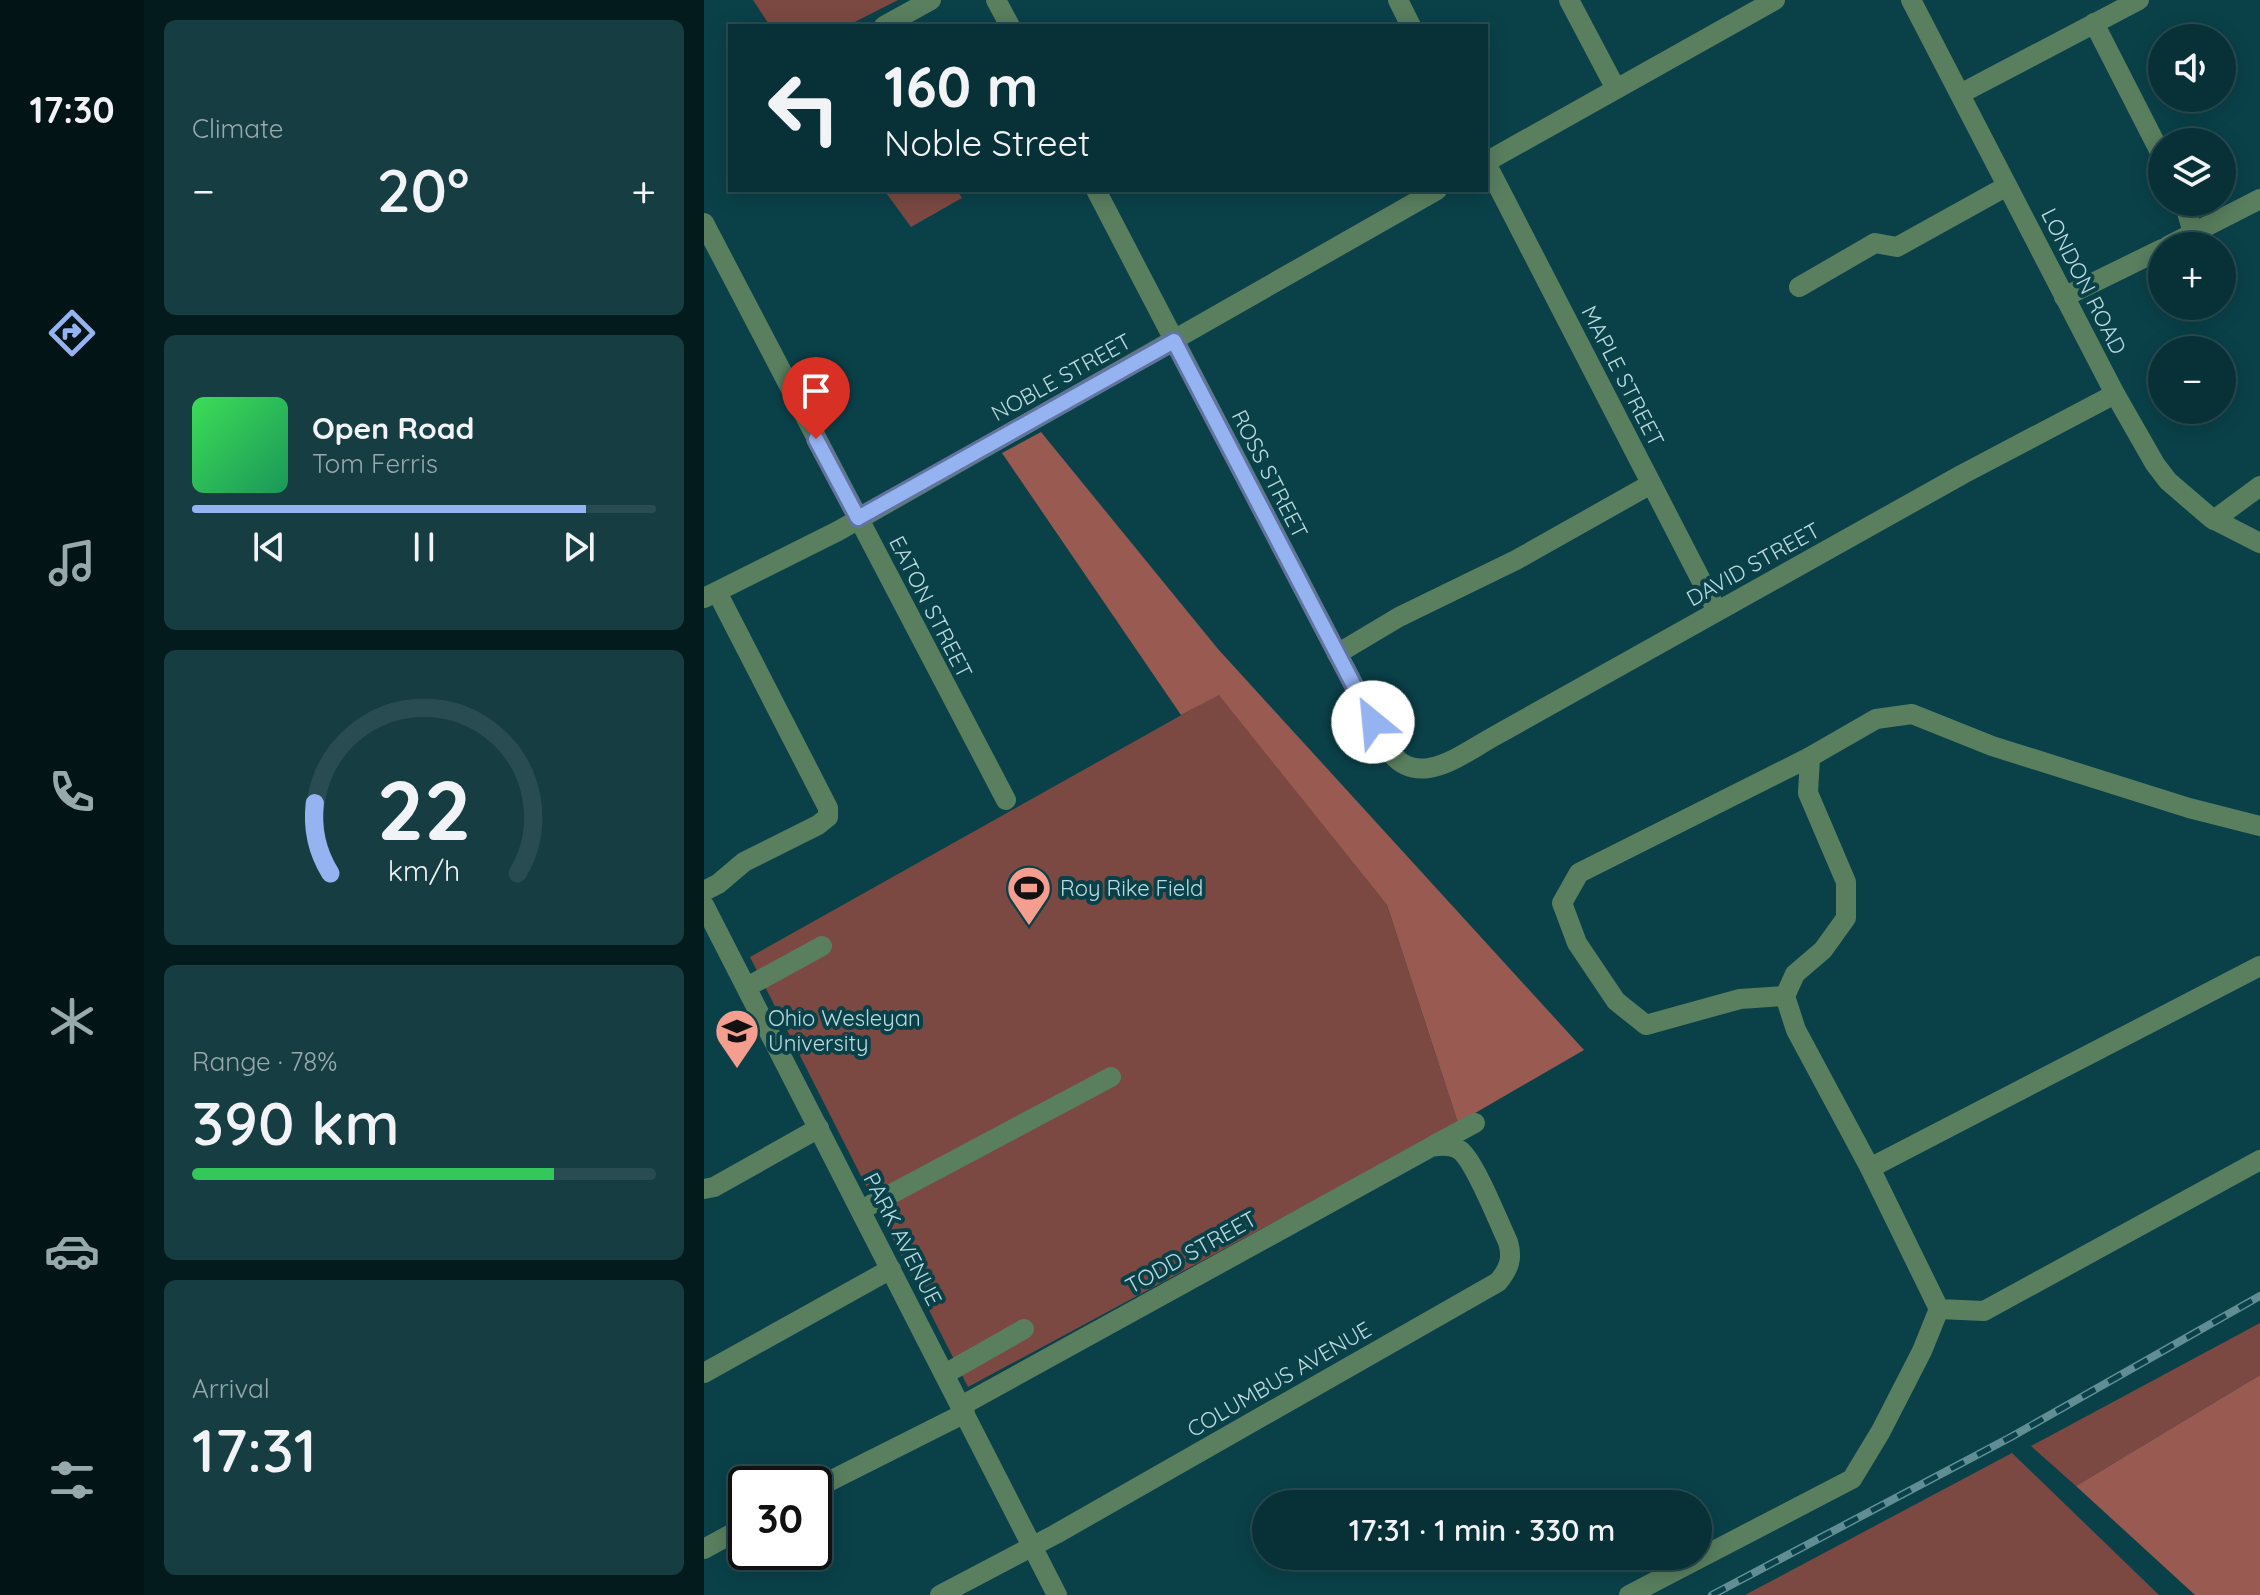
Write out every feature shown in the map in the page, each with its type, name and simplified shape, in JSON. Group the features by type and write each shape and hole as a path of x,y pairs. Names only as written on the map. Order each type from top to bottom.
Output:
{"street":[{"path":"888,24 931,0"},
{"path":"996,0 1009,24"},
{"path":"1398,0 1410,24"},
{"path":"1569,0 1616,89"},
{"path":"1488,162 1616,89 1739,9 1775,0"},
{"name":"LONDON ROAD","path":"1911,0 2141,442 2168,481 2214,520 2260,543"},
{"path":"1960,94 2139,0"},
{"path":"2094,23 2148,129"},
{"name":"MAPLE STREET","path":"1488,167 1717,611"},
{"path":"1799,287 1875,243 1897,247 2007,186"},
{"name":"ROSS STREET","path":"1097,192 1391,755 1397,762 1414,769"},
{"name":"NOBLE STREET","path":"710,595 858,518 1434,192"},
{"path":"2195,232 2260,199"},
{"name":"EATON STREET","path":"704,223 1006,800"},
{"path":"2064,297 2148,256"},
{"name":"DAVID STREET","path":"1414,769 1435,768 1963,474 2115,394"},
{"path":"1337,654 1399,617 1516,560 1651,484"},
{"path":"2214,520 2260,486"},
{"path":"704,891 718,884 744,862 828,817 828,808 710,595"},
{"path":"1785,996 1740,999 1646,1025 1616,1001 1577,943 1562,903 1579,873 1810,757 1876,719 1912,714 2005,751 2189,808 2260,826"},
{"path":"1629,1595 1852,1479 1881,1431 1922,1351 1939,1309 1870,1168 1796,1030 1785,996 1795,974 1823,950 1846,918 1846,882 1808,793 1810,757"},
{"name":"PARK AVENUE","path":"704,905 1057,1595"},
{"path":"747,987 822,946"},
{"path":"1870,1168 2260,966"},
{"path":"861,1210 1111,1077"},
{"name":"TODD STREET","path":"832,1479 1475,1123"},
{"path":"704,1189 714,1187 819,1128"},
{"name":"COLUMBUS AVENUE","path":"940,1595 1056,1534 1498,1282 1510,1264 1508,1242 1468,1160 1460,1151 1438,1146"},
{"path":"1939,1309 1984,1311 2260,1160"},
{"path":"704,1373 891,1269"},
{"path":"945,1374 1024,1329"},
{"path":"704,1549 728,1536"}],"shaded area":[{"path":"753,0 898,0 851,24 769,24"},
{"path":"885,192 958,192 962,198 911,227"},
{"path":"1041,432 1218,649 1584,1050 1458,1123 1387,905 1219,695 1181,715 1002,453"},
{"name":"Roy Rike Field","path":"1219,694 1387,905 1458,1123 968,1387 750,957"},
{"path":"2260,1323 2260,1375 2076,1486 2031,1446"},
{"path":"2260,1375 2260,1595 2195,1595 2076,1486"},
{"path":"2012,1453 2159,1595 1745,1595"}],"railway":[{"path":"1712,1595 2011,1437 2260,1296"}],"place":[{"name":"Roy Rike Field","path":"1029,927"},
{"name":"Ohio Wesleyan University","path":"737,1070"}],"route":[{"path":"816,439 858,518 1174,341 1373,722"}]}
